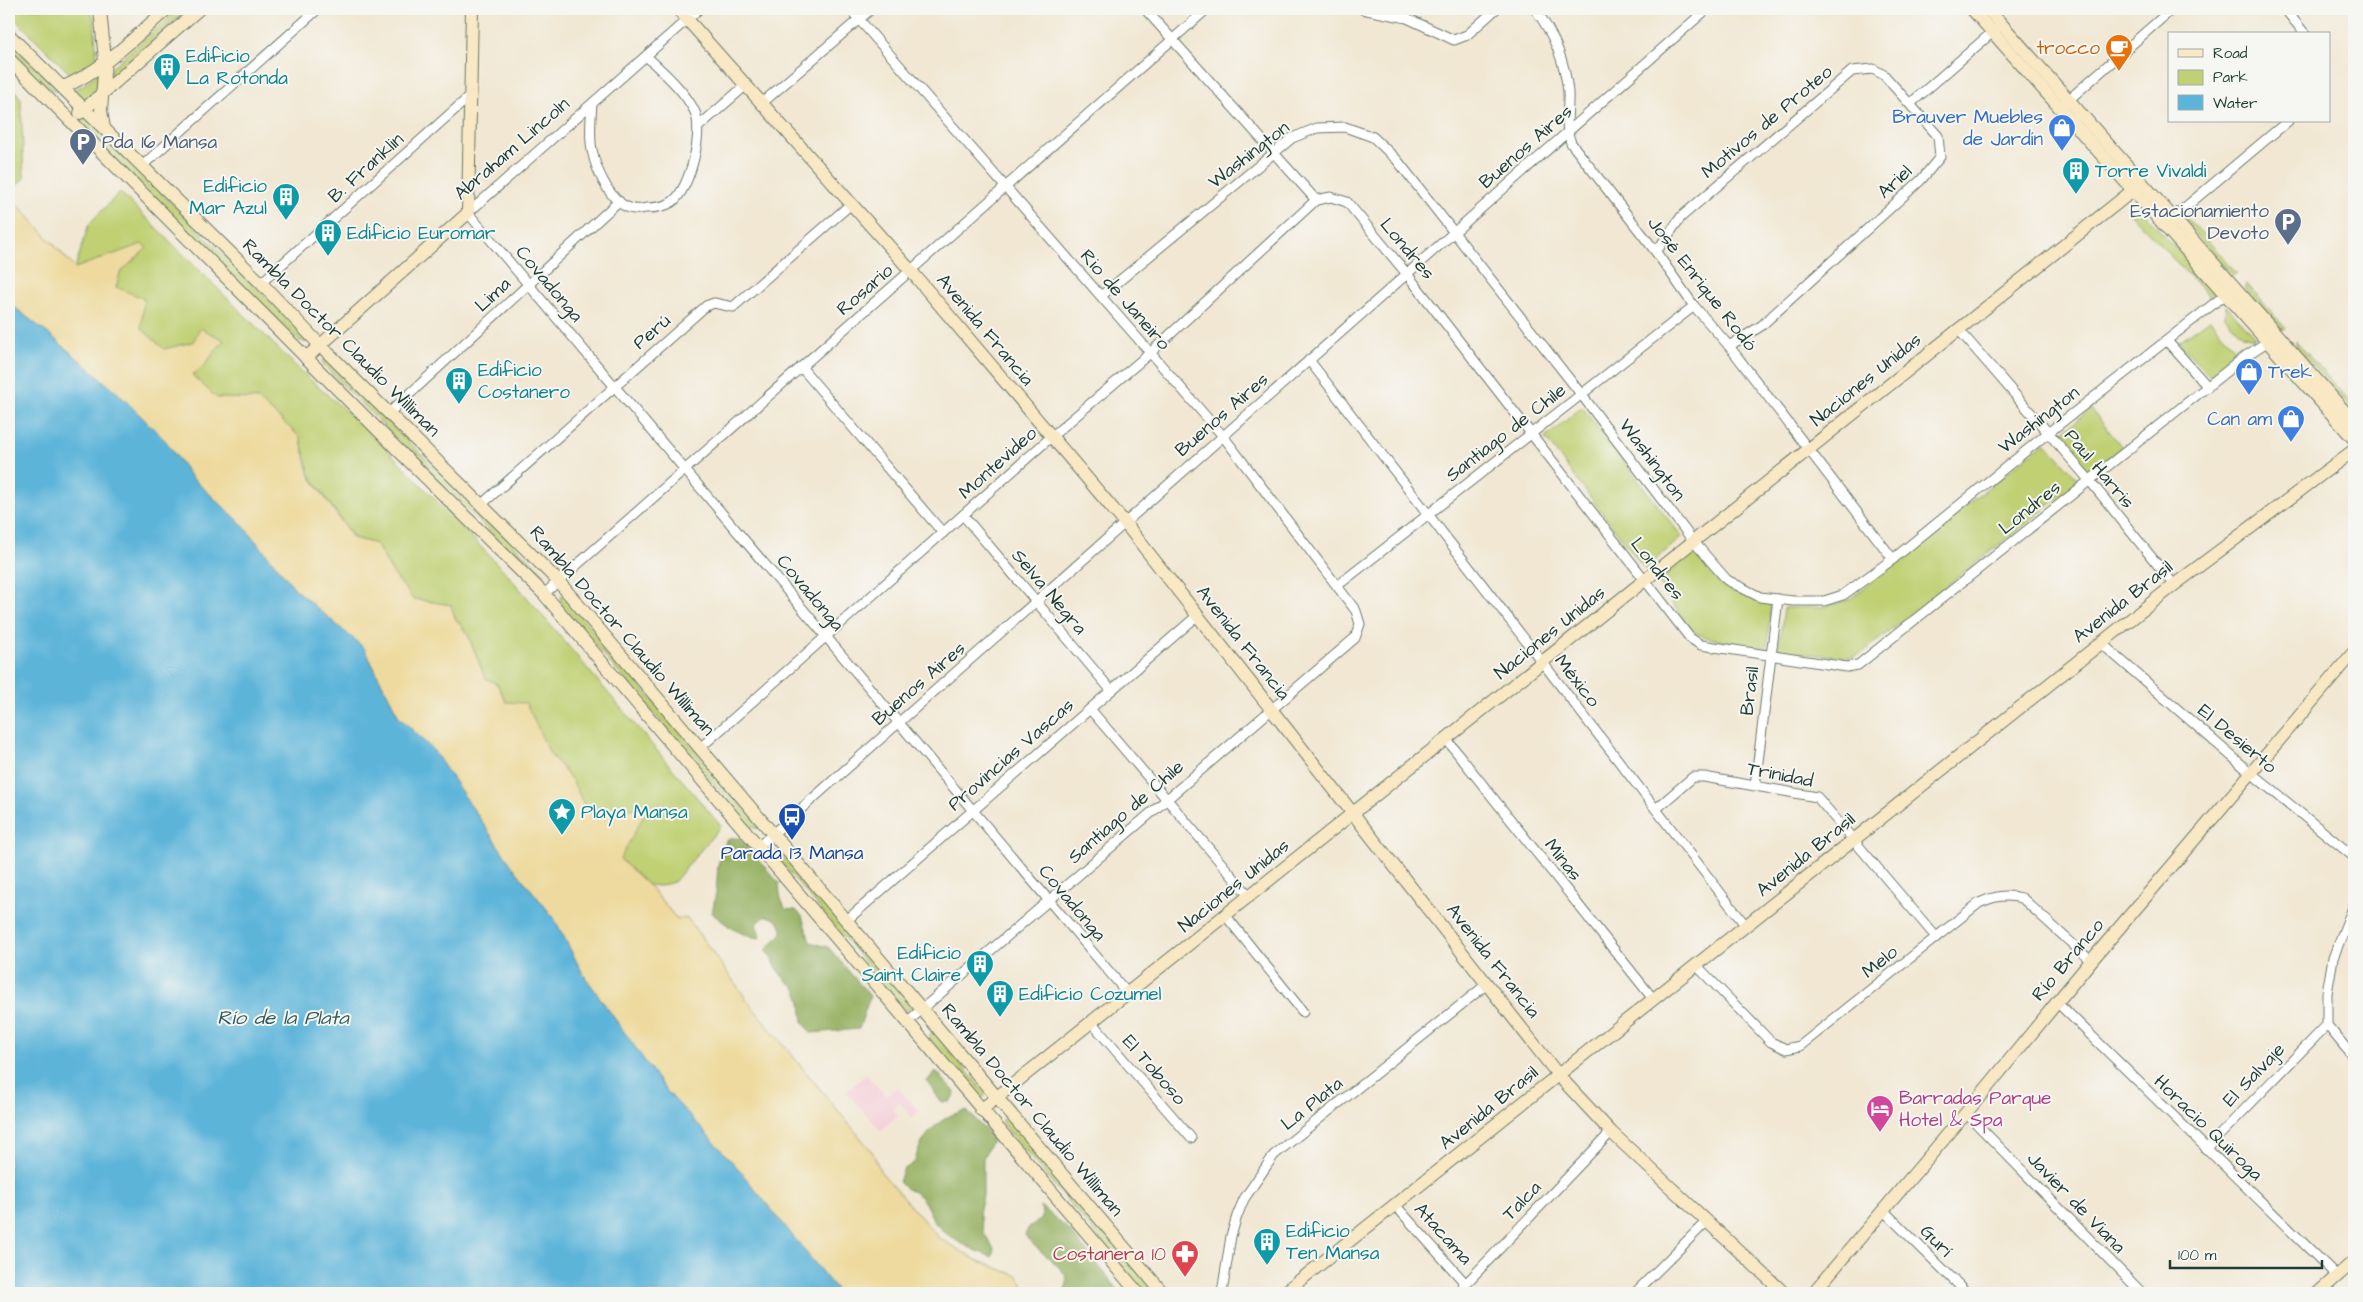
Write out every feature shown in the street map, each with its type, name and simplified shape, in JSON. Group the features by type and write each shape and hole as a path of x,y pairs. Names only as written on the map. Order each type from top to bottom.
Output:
{"street":[{"path":"100,9 105,61 101,110 104,128"},
{"path":"63,87 76,82 105,61 167,9"},
{"path":"69,118 86,110 199,9"},
{"path":"142,166 318,9"},
{"path":"468,213 472,9"},
{"name":"Avenida Francia","path":"678,9 911,271 1125,523 1559,1076 1611,1132 1784,1293"},
{"name":"Abraham Lincoln","path":"306,358 699,9"},
{"name":"Rio de Janeiro","path":"850,9 1223,436 1356,611 1360,624"},
{"path":"762,103 871,9"},
{"path":"1145,9 1316,200"},
{"name":"Rosario","path":"544,594 1207,9"},
{"path":"1362,9 1407,18 1454,40 1467,35 1496,9"},
{"path":"1535,9 1554,40 1565,73 1568,94 1567,132"},
{"name":"Buenos Aires","path":"759,846 1707,9"},
{"path":"1972,9 1997,28 2230,292 2354,422"},
{"path":"1988,9 1997,28"},
{"path":"2064,104 2172,9"},
{"path":"2285,9 2303,32"},
{"path":"1911,104 1997,28"},
{"name":"Rambla Doctor Claudio Williman","path":"9,35 261,283 320,345 482,504 558,582 1163,1293"},
{"path":"592,104 592,149 604,181 619,202 634,209 659,207 672,202 680,193 692,164 700,133 695,111 673,82 646,56"},
{"name":"Rambla Doctor Claudio Williman","path":"9,59 544,594 1138,1293"},
{"name":"Motivos de Proteo","path":"1656,252 1680,216 1852,71 1872,69 1884,75 1911,104"},
{"path":"698,127 746,86"},
{"name":"B. Franklin","path":"261,283 470,96"},
{"name":"Ariel","path":"1729,346 1761,326 1921,180 1935,164 1940,157 1938,136 1911,104"},
{"path":"2169,222 2287,122"},
{"name":"Washington","path":"1101,296 1292,138 1317,128 1345,127 1373,137 1397,160 1581,394 1694,542 1727,580 1760,597 1824,601 1843,595 1893,559 2048,433 2230,292"},
{"name":"José Enrique Rodó","path":"1567,132 1571,142 1656,252 1694,306 1729,346 1893,559"},
{"name":"Naciones Unidas","path":"981,1110 1447,740 2137,187"},
{"name":"Londres","path":"1316,200 1331,197 1347,202 1407,274 1690,638 1701,645 1771,657 1847,667 1858,665 2267,342"},
{"name":"Montevideo","path":"700,748 1052,437 1150,353 1316,200"},
{"name":"Lima","path":"388,413 619,202"},
{"name":"Perú","path":"482,504 706,306 714,303 733,307 851,204"},
{"name":"Covadonga","path":"468,213 1128,994"},
{"path":"2230,292 2267,342 2354,439"},
{"name":"Santiago de Chile","path":"1337,586 1694,306"},
{"name":"Paul Harris","path":"1959,330 2090,481 2174,585"},
{"path":"2167,341 2208,387"},
{"name":"México","path":"1309,360 1746,926"},
{"path":"801,367 943,533"},
{"name":"Avenida Brasil","path":"1284,1293 1396,1206 2174,585 2354,450"},
{"name":"Selva Negra","path":"963,516 1111,690"},
{"name":"Brasil","path":"1755,786 1778,599"},
{"name":"Provincias Vascas","path":"846,920 1197,616"},
{"name":"Santiago de Chile","path":"907,1022 1355,638 1360,624"},
{"name":"El Desierto","path":"2101,643 2251,773 2354,858"},
{"name":"Río Branco","path":"1813,1293 1884,1211 2091,961 2354,652"},
{"path":"1090,709 1250,897"},
{"name":"Minas","path":"1447,740 1654,1000"},
{"name":"Trinidad","path":"1656,809 1693,778 1704,777 1817,798 1936,937"},
{"name":"Melo","path":"1697,966 1771,1042 1786,1049 1800,1046 1979,903 1995,896 2007,894 2022,898 2091,961"},
{"path":"2354,905 2334,958 2327,993 2326,1025 2354,1058"},
{"path":"1226,916 1303,1012"},
{"name":"La Plata","path":"1222,1293 1231,1236 1237,1216 1244,1199 1274,1155 1487,984"},
{"name":"Horacio Quiroga","path":"2057,1002 2337,1276"},
{"name":"El Toboso","path":"1092,1023 1191,1138"},
{"name":"El Salvaje","path":"2206,1148 2326,1025"},
{"name":"Javier de Viana","path":"1966,1113 2142,1293"},
{"name":"Talca","path":"1457,1293 1611,1132"},
{"name":"Atacama","path":"1396,1206 1466,1283"},
{"name":"Gurí","path":"1884,1211 1966,1293"},
{"path":"1635,1293 1707,1221"},
{"path":"2318,1293 2354,1261"}],"shaded area":[{"path":"866,1074 886,1096 897,1087 919,1111 912,1118 899,1102 892,1108 898,1115 881,1131 846,1092"}],"green space":[{"path":"9,9 88,9 94,17 97,61 73,77 9,13"},
{"path":"179,9 188,9 112,75 111,68"},
{"path":"9,41 72,105 58,92 42,85 9,52"},
{"path":"98,73 98,88 84,101 73,90 82,86"},
{"path":"9,81 21,99 24,178 9,193"},
{"path":"85,117 303,334 307,343 298,340 80,124 81,118"},
{"path":"120,192 302,372 379,441 508,575 721,826 674,882 659,886 648,885 620,859 588,813 572,780 550,754 539,733 506,702 497,684 485,678 468,635 455,618 451,605 413,599 392,572 376,544 354,538 310,475 300,437 258,399 216,398 192,375 202,368 223,339 193,342 164,349 141,328 116,287 120,273 147,248 142,244 75,268 89,224"},
{"path":"2128,211 2144,213 2213,289 2213,294 2210,298"},
{"path":"2186,217 2237,273 2232,275 2185,223"},
{"path":"2246,283 2286,329 2281,330 2244,288"},
{"path":"2226,305 2254,338 2242,335 2225,317"},
{"path":"2210,319 2237,351 2211,377 2178,342"},
{"path":"2296,341 2354,407 2354,412 2296,347"},
{"path":"324,359 543,573 542,578 532,574 326,368 322,361"},
{"path":"1582,407 1682,537 1645,569 1545,438"},
{"path":"2091,409 2122,447 2090,473 2059,435"},
{"path":"2045,442 2080,481 1862,653 1851,658 1778,651 1784,608 1823,607 1849,600"},
{"path":"1694,552 1723,586 1753,599 1771,603 1767,650 1705,637 1692,631 1657,582"},
{"path":"561,596 569,602 756,822 757,829 748,824 563,607 560,600"},
{"path":"732,838 739,838 779,883 780,896 785,909 796,910 802,916 810,942 828,947 870,996 859,1029 811,1033 803,1022 801,1003 797,990 782,976 766,950 782,933 780,924 773,918 766,916 756,924 761,938 741,933 712,913 718,865 726,841"},
{"path":"776,851 785,856 912,1006 911,1009 905,1010 779,860"},
{"path":"932,1033 936,1034 985,1093 985,1096 980,1098 930,1041 929,1036"},
{"path":"936,1071 955,1092 954,1098 949,1102 941,1102 927,1081"},
{"path":"967,1111 993,1138 983,1158 983,1195 979,1213 984,1233 994,1249 992,1257 963,1244 942,1230 921,1198 899,1182 903,1170 915,1162 921,1144 933,1128 949,1116"},
{"path":"1006,1117 1156,1293 1145,1293 1001,1122"},
{"path":"1041,1206 1068,1229 1121,1293 1064,1293 1067,1282 1062,1271 1025,1235 1029,1227 1042,1218"}],"sand":[{"name":"Playa Mansa","path":"9,195 75,268 142,244 147,248 120,273 116,287 144,299 141,328 164,349 193,342 200,328 224,340 202,368 192,375 217,398 258,399 300,437 310,476 353,538 376,544 392,572 413,599 451,605 455,618 468,635 485,678 497,684 506,702 526,703 550,754 572,780 588,813 648,807 620,859 652,889 676,918 688,919 753,1008 873,1153 880,1171 939,1238 976,1260 1018,1276 1027,1293 839,1293 736,1166 664,1088 583,974 554,918 512,866 433,750 399,717 364,648 297,591 240,522 191,477 165,440 122,397 55,339 9,303"}],"water":[{"name":"Río de la Plata","path":"9,303 55,339 122,397 165,440 191,477 240,522 297,591 364,648 399,717 433,750 512,866 554,918 583,974 664,1088 736,1166 839,1293 9,1293"}],"place":[{"name":"trocco","path":"2119,72"},
{"name":"Edificio La Rotonda","path":"167,91"},
{"name":"Brauver Muebles de Jardín","path":"2062,152"},
{"name":"Pda 16 Mansa","path":"83,166"},
{"name":"Torre Vivaldi","path":"2076,195"},
{"name":"Edificio Mar Azul","path":"286,221"},
{"name":"Estacionamiento Devoto","path":"2288,246"},
{"name":"Edificio Euromar","path":"328,257"},
{"name":"Trek","path":"2249,396"},
{"name":"Edificio Costanero","path":"459,405"},
{"name":"Can am","path":"2291,443"},
{"name":"Playa Mansa","path":"562,836"},
{"name":"Parada 13 Mansa","path":"792,841"},
{"name":"Edificio Saint Claire","path":"980,988"},
{"name":"Edificio Cozumel","path":"1000,1018"},
{"name":"Barradas Parque Hotel & Spa","path":"1880,1133"},
{"name":"Edificio Ten Mansa","path":"1267,1266"},
{"name":"Costanera 10","path":"1185,1278"}]}
